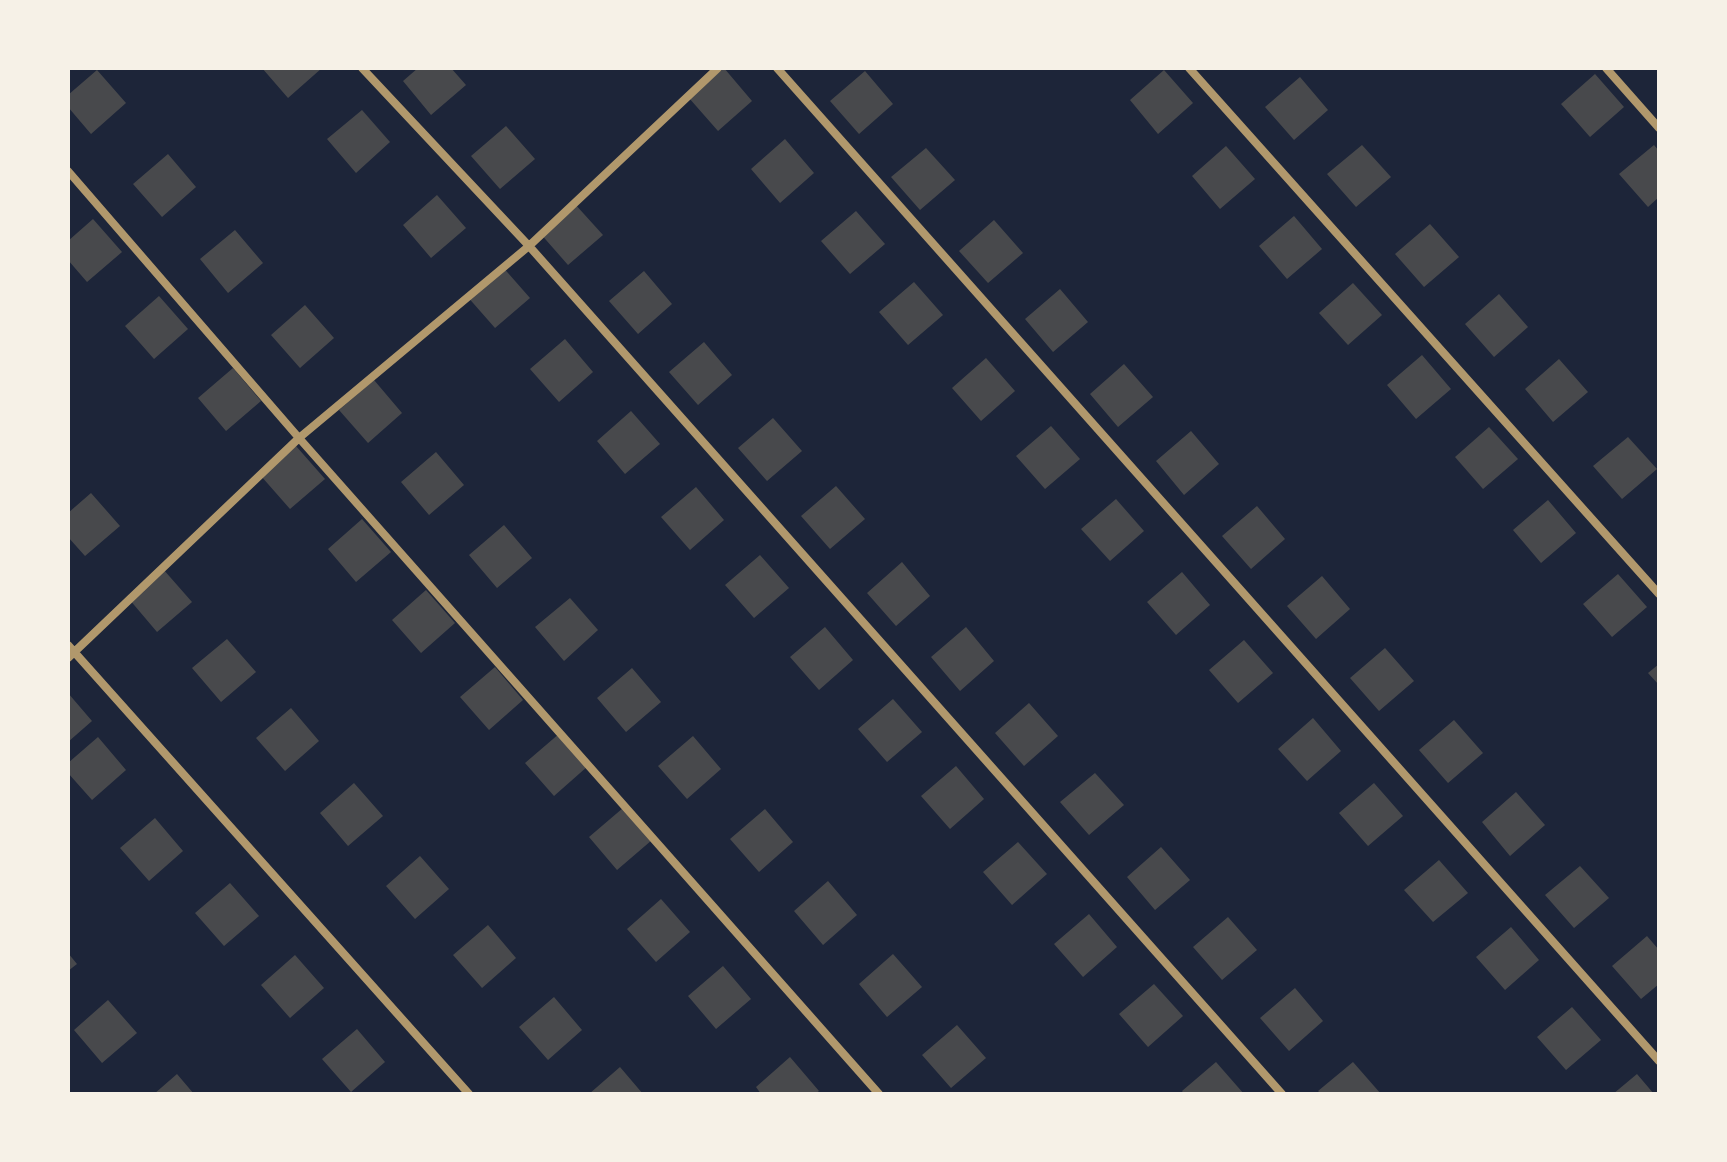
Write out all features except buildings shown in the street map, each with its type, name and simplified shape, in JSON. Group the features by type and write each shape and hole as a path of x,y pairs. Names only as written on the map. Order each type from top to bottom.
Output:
{"street":[{"path":"362,68 529,246 1282,1094"},
{"path":"469,1094 70,651 299,438 529,246 718,68"},
{"path":"777,68 1659,1061"},
{"path":"1189,68 1659,594"},
{"path":"1606,68 1659,128"},
{"path":"68,171 299,438 879,1094"}],"shaded area":[{"path":"68,68 1659,68 1659,1094 68,1094"}]}
